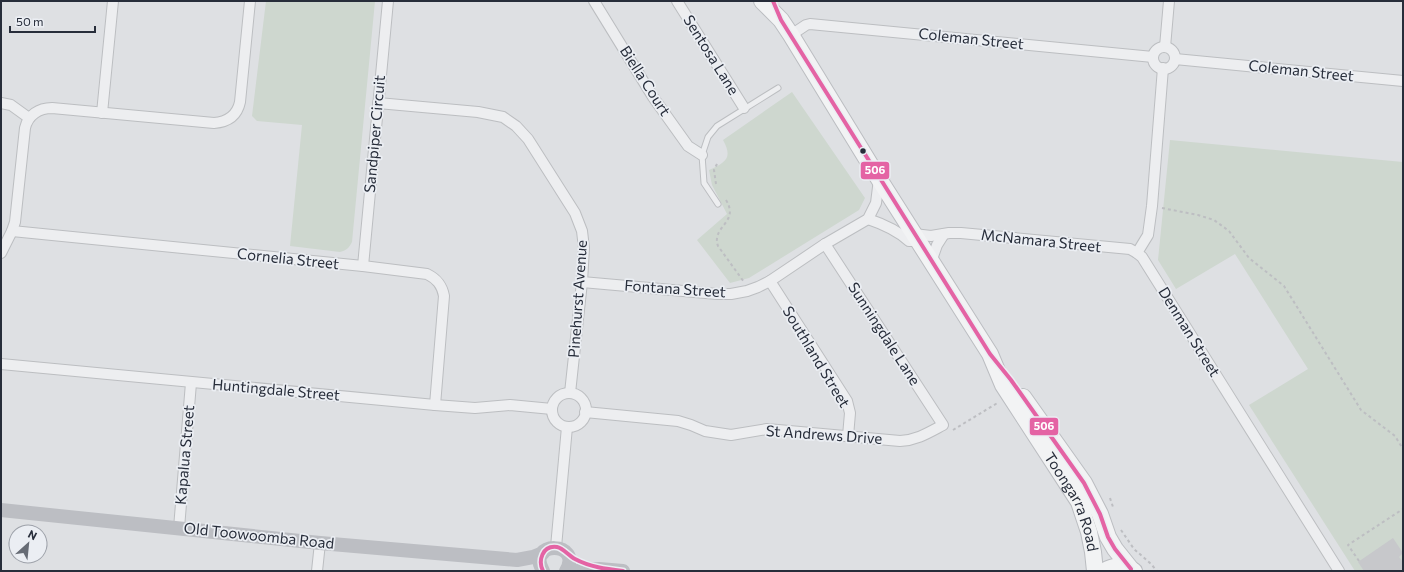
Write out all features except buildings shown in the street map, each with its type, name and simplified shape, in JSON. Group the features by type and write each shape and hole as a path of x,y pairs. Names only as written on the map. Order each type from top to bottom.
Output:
{"main road":[{"name":"Toongarra Road","path":"762,1 781,20"},
{"name":"Toongarra Road","path":"773,1 781,20 790,35 990,354 1011,380 1084,483 1100,514 1108,537 1115,549 1132,570"},
{"name":"Toongarra Road","path":"990,354 1004,385 1079,502 1089,532 1095,571"},
{"path":"1104,571 1110,567 1120,566 1132,570"}],"street":[{"path":"102,113 113,1"},
{"path":"1,253 12,231 16,213 24,128 29,118 38,110 47,108 214,123 220,123 229,119 236,112 240,102 250,1"},
{"name":"Sandpiper Circuit","path":"363,266 388,1"},
{"name":"Biella Court","path":"594,1 653,97 683,140 688,146 702,155"},
{"name":"Sentosa Lane","path":"677,1 744,108"},
{"path":"1165,47 1169,1"},
{"name":"Coleman Street","path":"790,35 810,24 1153,57"},
{"path":"1165,47 1172,51 1175,59 1171,66 1163,68 1156,65 1153,57 1157,50 1165,47"},
{"name":"Coleman Street","path":"1175,59 1403,81"},
{"path":"1137,252 1148,235 1152,206 1163,68"},
{"path":"1,103 12,105 29,118"},
{"name":"Pinehurst Avenue","path":"378,103 478,112 503,117 516,126 528,139 579,222 584,240 582,282 570,393"},
{"path":"879,179 876,203 868,219 884,224 909,241 916,238"},
{"name":"Fontana Street","path":"582,282 717,294 731,294 747,291 770,281 825,244 868,219"},
{"name":"Cornelia Street","path":"12,231 363,266 427,274 435,279 441,287 444,301 435,405"},
{"name":"McNamara Street","path":"916,238 949,233 961,233 1130,249 1137,252"},
{"path":"931,262 937,245 944,234"},
{"name":"Sunningdale Lane","path":"825,244 942,425"},
{"name":"Denman Street","path":"1137,252 1142,257 1339,571"},
{"name":"Southland Street","path":"770,281 847,401 850,413 848,436"},
{"name":"Huntingdale Street","path":"1,364 435,405 475,408 510,405 552,409"},
{"name":"Kapalua Street","path":"179,528 192,382"},
{"path":"570,393 575,395 583,402 585,412 584,417 577,424 567,427 555,419 552,409 556,399 570,393"},
{"name":"St Andrews Drive","path":"585,412 678,421 691,425 705,432 725,434 739,435 767,429 900,441 911,440 924,436 942,425"},
{"path":"556,552 567,427"},
{"name":"Old Toowoomba Road","path":"1,510 320,543 517,560 556,552"},
{"path":"317,571 320,543"},
{"path":"556,552 599,569"},
{"path":"543,571 540,562 556,552"},
{"path":"556,552 569,562 566,571"},
{"name":"Old Toowoomba Road","path":"517,560 543,571"},
{"path":"577,571 599,569 623,571"}],"lane":[{"path":"718,204 704,183 702,155 708,136 717,126 778,88"}],"path":[{"path":"716,184 714,170 717,164"},
{"path":"724,197 730,207 730,214 727,222 718,234 718,246 742,277 745,284"},
{"path":"1152,206 1198,215 1214,220 1229,231 1249,258 1284,286 1361,410 1395,436 1403,449"},
{"path":"942,425 950,431 994,405"},
{"path":"1359,561 1348,545 1403,509"},
{"path":"1117,524 1134,549 1151,564 1156,571"}],"shaded area":[{"path":"266,1 375,1 352,242 348,248 340,252 290,246 302,125 257,121 252,116"},
{"path":"792,92 865,198 859,210 749,278 730,283 697,240 727,214 712,185 709,170 724,162 726,159 727,151 723,140"},
{"path":"1170,140 1403,162 1403,571 1355,571 1249,405 1308,369 1235,254 1176,289 1158,260"}],"transit line":[{"name":"506","path":"773,1 781,20 990,354 1011,380 1084,483 1100,514 1108,537 1115,549 1131,569"},
{"name":"506","path":"543,571 541,563 542,554 548,548 552,547 562,549 575,559 586,564 623,571"}]}
